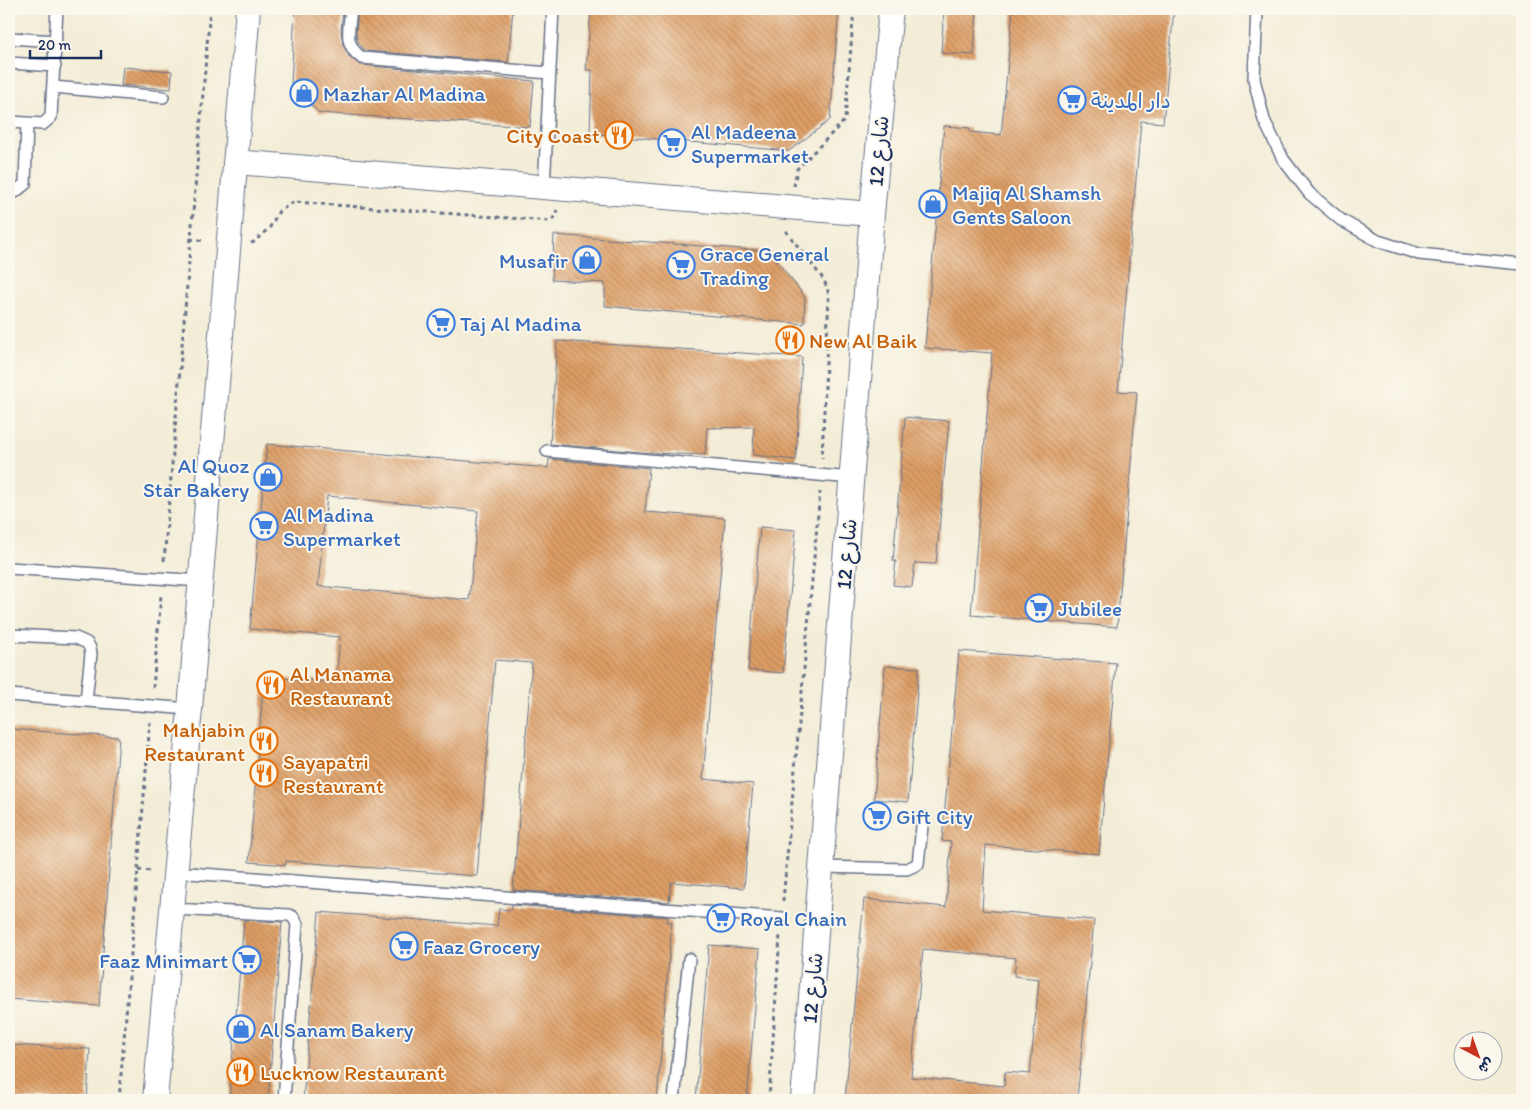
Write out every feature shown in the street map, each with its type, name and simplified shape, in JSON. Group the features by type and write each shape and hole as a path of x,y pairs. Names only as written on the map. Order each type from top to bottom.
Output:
{"street":[{"path":"156,1100 248,9"},
{"name":"شارع 12","path":"803,1100 872,214 891,9"},
{"path":"235,162 872,214"}],"lane":[{"path":"9,122 43,124 48,122 52,113 58,9"},
{"path":"351,9 348,43 353,52 362,58 550,73"},
{"path":"552,188 550,73 553,9"},
{"path":"1257,9 1254,79 1264,120 1283,159 1309,193 1341,220 1378,241 1419,254 1522,264"},
{"path":"9,38 56,41"},
{"path":"9,63 54,66"},
{"path":"53,87 162,97"},
{"path":"9,194 25,184 27,123"},
{"path":"546,451 852,478"},
{"path":"9,568 200,581"},
{"path":"9,635 76,638 87,643 91,654 86,701"},
{"path":"9,695 190,709"},
{"path":"821,867 907,869 918,864 923,817"},
{"path":"176,872 782,918"},
{"path":"172,909 289,915 296,920 298,924 284,1100"},
{"path":"674,1100 688,959"}],"path":[{"path":"119,1100 210,9"},
{"path":"770,1100 782,918 798,726 822,476 829,294 824,280 785,230 797,169 845,120 854,9"},
{"path":"190,239 228,244 254,242 270,227 280,211 294,202 549,221 556,214 552,188"}],"building":[{"path":"295,9 343,9 341,30 343,45 350,58 361,65 534,81 530,127 319,113 291,84"},
{"path":"358,9 513,9 508,62 365,51 359,44 356,35"},
{"path":"591,9 839,9 830,120 789,151 590,133 592,70 586,70"},
{"path":"944,9 977,9 974,55 941,53"},
{"path":"1013,9 1174,9 1163,123 1141,121 1118,391 1137,392 1117,627 971,615 992,353 925,348 944,126 970,128 970,132 1001,135"},
{"path":"123,67 172,71 171,89 121,85"},
{"path":"554,235 769,251 805,297 804,324 605,306 605,283 552,280"},
{"path":"557,341 802,357 796,460 753,455 754,427 707,428 705,455 651,453 550,444"},
{"path":"905,417 949,421 936,564 915,563 912,587 893,585 896,561 893,561"},
{"path":"267,444 548,468 549,459 649,468 645,512 725,518 703,779 753,784 744,888 671,882 669,902 513,890 532,663 495,660 477,876 286,861 286,865 249,862 264,677 336,682 340,637 250,629","holes":["327,496 478,511 469,600 318,586"]},
{"path":"760,527 796,530 783,673 748,670"},
{"path":"959,651 1116,663 1099,854 986,845 982,910 1094,920 1077,1100 845,1100 864,899 946,907 951,842 942,841","holes":["923,949 1016,958 1014,976 1039,979 1030,1074 1005,1072 1004,1086 911,1077"]},
{"path":"885,666 919,668 908,802 874,799"},
{"path":"9,729 119,737 99,1006 9,999"},
{"path":"512,905 668,917 667,922 672,922 657,1100 303,1100 319,912 497,926 499,909 511,910"},
{"path":"244,920 282,922 268,1100 229,1100"},
{"path":"709,945 760,949 747,1100 696,1100"},
{"path":"9,1045 90,1049 87,1100 9,1100"}],"place":[{"name":"Mazhar Al Madina","path":"304,93"},
{"name":"دار المدينة","path":"1072,100"},
{"name":"City Coast","path":"619,135"},
{"name":"Al Madeena Supermarket","path":"672,143"},
{"name":"Majiq Al Shamsh Gents Saloon","path":"933,204"},
{"name":"Musafir","path":"587,260"},
{"name":"Grace General Trading","path":"681,265"},
{"name":"Taj Al Madina","path":"441,323"},
{"name":"New Al Baik","path":"790,340"},
{"name":"Al Quoz Star Bakery","path":"268,477"},
{"name":"Al Madina Supermarket","path":"264,526"},
{"name":"Jubilee","path":"1039,608"},
{"name":"Al Manama Restaurant","path":"271,685"},
{"name":"Mahjabin Restaurant","path":"264,741"},
{"name":"Sayapatri Restaurant","path":"264,773"},
{"name":"Gift City","path":"877,816"},
{"name":"Royal Chain","path":"721,918"},
{"name":"Faaz Grocery","path":"404,946"},
{"name":"Faaz Minimart","path":"247,960"},
{"name":"Al Sanam Bakery","path":"241,1029"},
{"name":"Lucknow Restaurant","path":"241,1072"}]}
